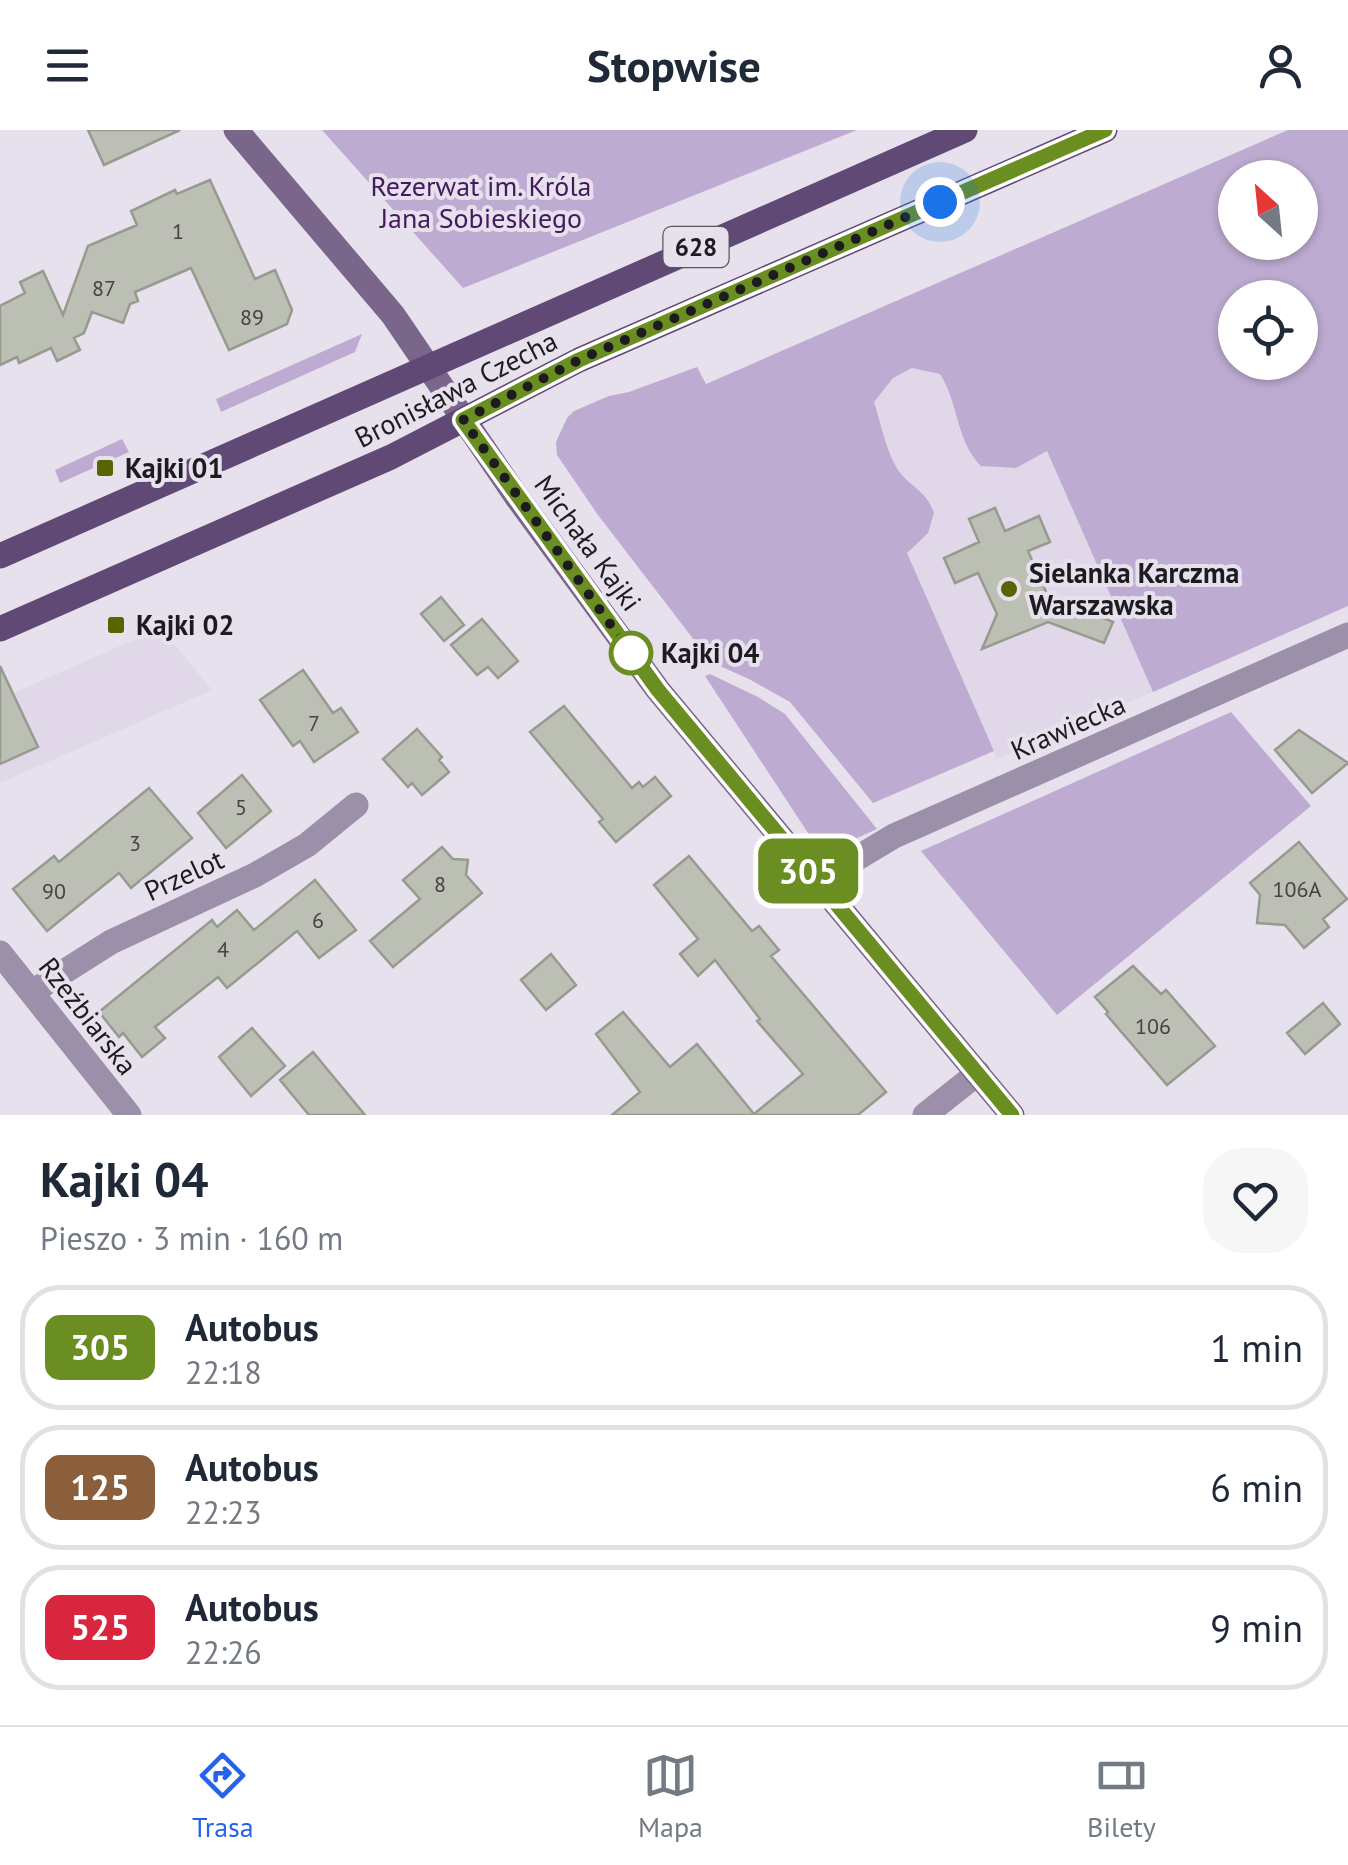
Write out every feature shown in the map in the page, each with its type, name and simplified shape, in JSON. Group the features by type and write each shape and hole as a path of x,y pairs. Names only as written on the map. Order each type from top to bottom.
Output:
{"main road":[{"name":"Bronisława Czecha","path":"0,556 964,130"},
{"name":"Bronisława Czecha","path":"0,628 391,457 579,360 1104,130"}],"street":[{"name":"Michała Kajki","path":"236,130 392,315 658,690 1012,1115"},
{"name":"Krawiecka","path":"821,886 848,863 894,836 1348,636"},
{"name":"Przelot","path":"32,992 111,942 268,868 307,844 356,805"},
{"name":"Rzeźbiarska","path":"0,953 129,1115"},
{"path":"925,1115 978,1074"}],"shaded area":[{"path":"967,270 1153,692 997,759 812,338"},
{"path":"161,628 212,690 0,783 0,699"}],"green space":[{"name":"Rezerwat im. Króla Jana Sobieskiego","path":"322,130 857,130 463,288"},
{"path":"1288,130 1348,130 1348,606 1153,692 1047,451 1016,468 981,466 962,434 940,374 912,368 893,378 874,402 894,463 927,499 934,513 928,533 907,553 994,751 873,803 790,702 711,662 557,455 556,442 574,411 697,367 706,384 1218,161 1218,260 1318,260 1318,160 1219,160"},
{"path":"362,334 355,352 221,412 216,399"},
{"path":"122,439 129,452 60,483 55,470"},
{"path":"710,674 785,714 877,829 836,843 810,836 705,676"},
{"path":"1231,712 1311,806 1057,1015 921,851"}],"building":[{"path":"88,130 180,130 104,165"},
{"path":"210,180 255,279 275,270 292,310 287,324 229,350 191,268 135,292 138,301 130,304 123,323 92,312 84,333 74,338 80,350 57,361 51,348 19,363 17,357 0,365 0,306 25,293 20,282 43,271 63,315 88,246 137,225 131,211 175,190 177,194"},
{"path":"995,508 1005,531 1039,516 1050,542 1028,551 1047,594 1113,622 1104,643 1048,622 982,649 997,614 978,573 955,583 944,558 979,542 969,519"},
{"path":"441,597 464,625 444,641 421,614"},
{"path":"482,619 518,661 498,678 488,667 477,675 451,645"},
{"path":"0,666 38,747 0,764"},
{"path":"303,670 333,713 341,708 358,732 314,762 300,741 293,746 260,700"},
{"path":"564,706 632,788 639,782 643,787 655,777 671,796 616,842 599,822 603,819 530,732"},
{"path":"417,729 442,757 439,760 449,772 422,795 412,783 408,787 383,759"},
{"path":"1299,730 1348,763 1312,793 1275,750"},
{"path":"242,775 271,811 226,848 198,813"},
{"path":"149,788 192,838 131,888 119,873 47,931 13,889 54,856 59,862"},
{"path":"1299,842 1347,899 1323,919 1329,927 1304,948 1285,925 1257,923 1260,895 1250,883"},
{"path":"442,847 453,859 468,860 466,875 482,893 393,967 370,941 420,899 403,880"},
{"path":"689,856 752,931 759,926 779,950 771,956 886,1092 858,1115 612,1115 640,1092 596,1034 623,1012 670,1067 697,1044 754,1114 803,1074 757,1021 760,1019 715,960 698,976 680,954 698,939 654,885"},
{"path":"315,880 356,930 319,958 297,931 227,988 218,977 155,1027 165,1038 142,1057 99,1012 212,920 217,927 237,910 254,930"},
{"path":"551,954 576,985 546,1010 521,980"},
{"path":"1133,966 1161,994 1166,990 1215,1046 1167,1085 1095,997"},
{"path":"1323,1003 1340,1024 1305,1054 1287,1033"},
{"path":"252,1028 285,1066 251,1096 219,1057"},
{"path":"313,1052 365,1115 309,1115 280,1080"}],"bus line":[{"name":"305","path":"1012,1115 658,690 463,420 579,360 1105,130"}],"place":[{"name":"Kajki 01","path":"105,468"},
{"name":"Sielanka Karczma Warszawska","path":"1009,589"},
{"name":"Kajki 02","path":"116,625"},
{"name":"Kajki 04","path":"631,653"}],"route":[{"path":"631,653 463,420 579,360 940,202"}]}
